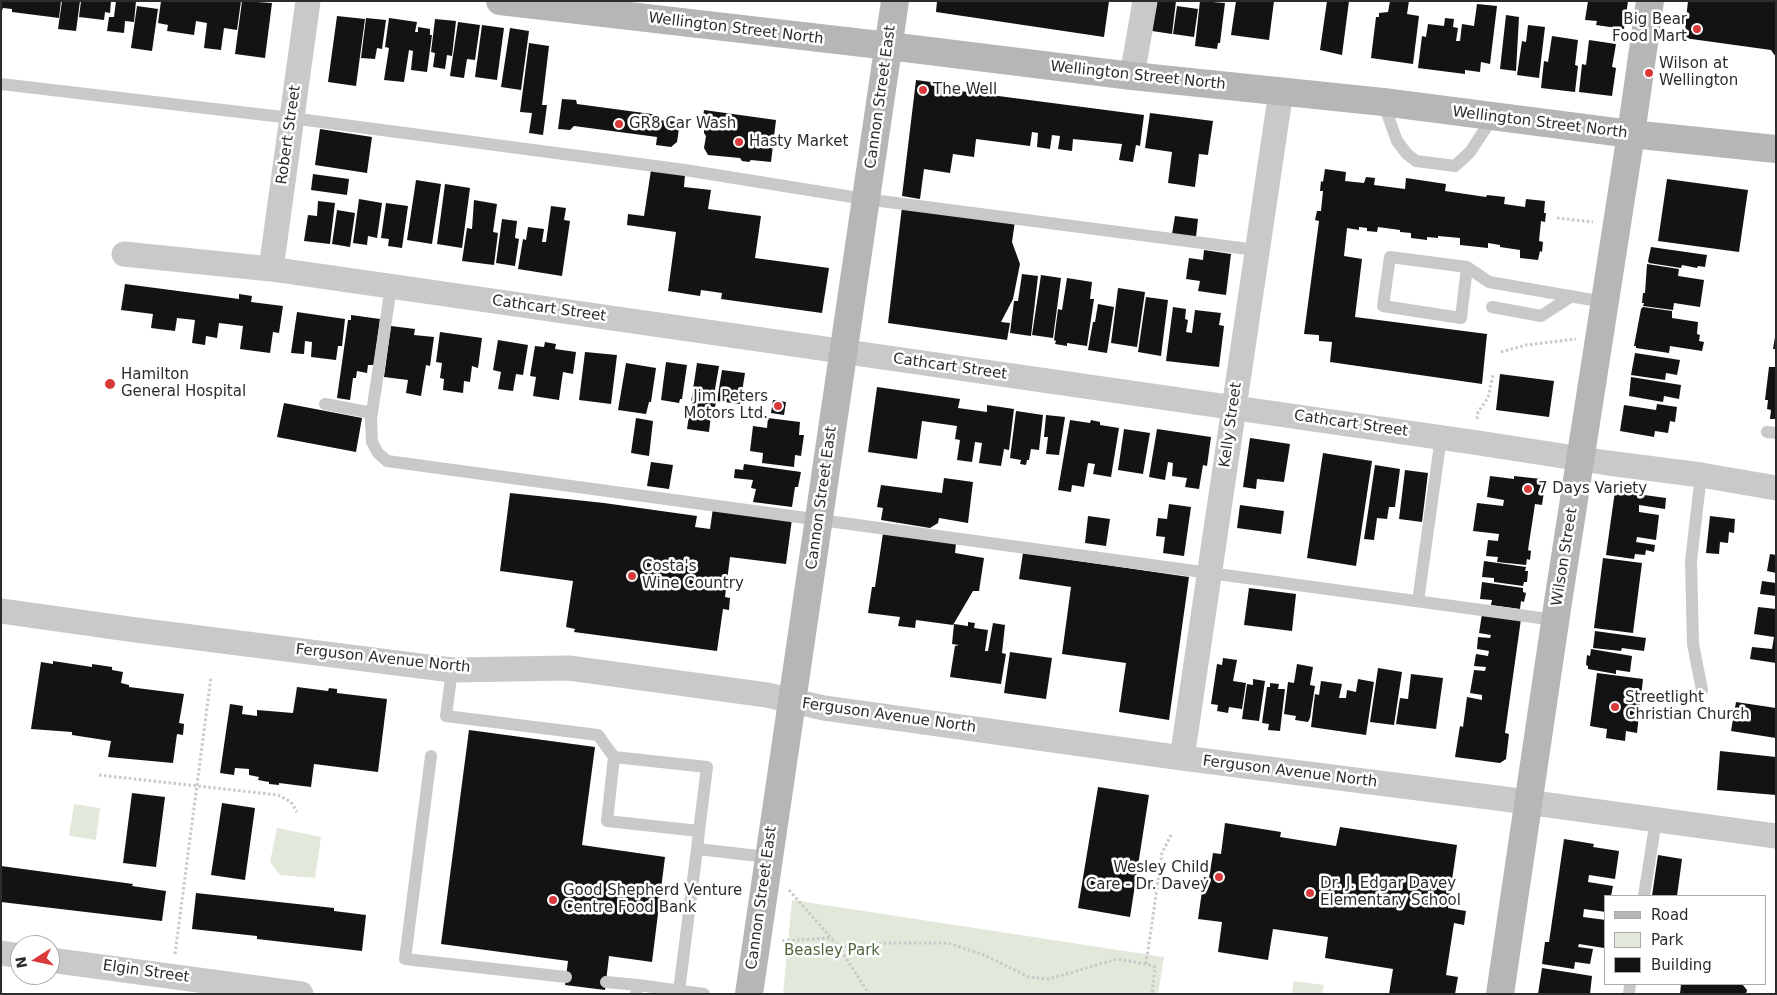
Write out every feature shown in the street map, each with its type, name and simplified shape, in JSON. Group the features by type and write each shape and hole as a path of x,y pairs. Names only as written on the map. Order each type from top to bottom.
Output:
{"main road":[{"name":"Wellington Street North","path":"500,1 1132,76 1383,102 1632,134 1776,149"},
{"name":"Cannon Street East","path":"749,994 895,1"},
{"name":"Wilson Street","path":"1500,994 1598,337 1632,134 1650,1"}],"street":[{"name":"Robert Street","path":"271,270 308,1"},
{"path":"1132,76 1145,1"},
{"name":"Kelly Street","path":"1182,758 1281,91"},
{"name":"Cathcart Street","path":"124,254 271,270 1234,407 1580,459 1701,475 1776,488"},
{"name":"Ferguson Avenue North","path":"1,611 452,670 569,668 767,695 824,708 1182,758 1776,836"},
{"name":"Elgin Street","path":"60,962 163,984 301,994"}],"lane":[{"path":"1,84 291,118 685,170 865,199 1256,250"},
{"path":"1383,102 1397,141 1407,154 1416,161 1456,166 1470,152 1493,117"},
{"path":"1467,266 1461,318 1384,306 1390,258 1467,266 1489,282 1604,302"},
{"path":"391,287 372,413 372,442 378,453 387,461 1555,620"},
{"path":"1492,307 1541,316 1572,296"},
{"path":"325,404 372,413"},
{"path":"1418,602 1441,437"},
{"path":"1701,475 1691,561 1693,644 1702,690"},
{"path":"452,670 446,716 598,735 614,756 607,821 699,831"},
{"path":"431,756 406,959 566,977"},
{"path":"614,756 707,767 679,991"},
{"path":"1644,895 1656,820"},
{"path":"697,849 767,866"},
{"path":"606,982 637,990 679,991 704,994"}],"path":[{"path":"1557,218 1617,224"},
{"path":"1501,352 1526,345 1598,337"},
{"path":"1472,442 1478,412 1488,398 1493,374"},
{"path":"163,984 174,962 211,677"},
{"path":"99,775 278,795 291,802 297,812"},
{"path":"1146,964 1162,853 1172,833"},
{"path":"767,866 796,896 839,947 870,994"},
{"path":"756,941 831,938"},
{"path":"839,947 906,943 948,943 984,955 1029,977 1049,978 1117,959 1155,967 1152,994"}],"green space":[{"path":"74,804 100,808 96,840 69,836"},
{"path":"277,828 321,837 315,878 280,875 270,862"},
{"name":"Beasley Park","path":"792,900 1164,957 1158,994 783,994"},
{"path":"1294,981 1324,985 1322,994 1292,994"}],"building":[{"path":"1,1 61,1 59,18 12,12 12,9 3,8 1,13"},
{"path":"62,1 80,1 76,31 58,29"},
{"path":"81,1 111,1 110,13 105,12 104,20 79,17"},
{"path":"116,1 136,1 134,22 125,21 124,33 107,31 109,17 114,17"},
{"path":"161,1 241,1 237,30 224,28 221,50 204,48 207,23 196,21 194,35 167,31 168,25 158,23"},
{"path":"242,1 272,3 265,58 235,54"},
{"path":"937,1 1109,1 1104,37 936,12"},
{"path":"1176,1 1172,34 1152,31 1156,2"},
{"path":"1200,1 1225,3 1220,43 1218,43 1217,49 1195,46"},
{"path":"1236,1 1274,1 1269,40 1231,35"},
{"path":"1327,1 1349,1 1342,55 1320,50"},
{"path":"1390,1 1409,1 1407,14 1419,16 1413,64 1371,58 1376,17 1379,17 1379,13 1388,12"},
{"path":"1588,1 1628,1 1624,29 1596,25 1597,21 1585,20"},
{"path":"1688,1 1776,1 1776,57 1771,50 1684,38"},
{"path":"1477,4 1497,6 1490,64 1481,62 1480,72 1465,70 1465,74 1418,68 1422,36 1426,37 1428,24 1444,26 1445,18 1454,19 1453,27 1458,28 1456,41 1460,41 1462,24 1474,26"},
{"path":"137,6 158,9 152,51 131,48"},
{"path":"1177,6 1198,9 1194,37 1173,34"},
{"path":"1506,15 1519,17 1516,71 1500,69"},
{"path":"337,16 365,19 356,86 328,82"},
{"path":"366,18 386,20 382,49 377,48 375,59 361,58"},
{"path":"389,18 417,22 415,32 418,32 418,27 430,29 430,35 432,35 427,72 411,70 413,51 409,50 404,82 384,80 389,48 385,47"},
{"path":"435,19 456,21 452,56 447,55 445,69 433,67 435,53 431,52"},
{"path":"458,22 480,25 475,60 467,59 464,78 450,76"},
{"path":"482,25 504,28 497,80 475,77"},
{"path":"1528,25 1545,27 1539,78 1517,75 1522,41 1526,42"},
{"path":"510,28 529,31 521,90 501,87"},
{"path":"1552,36 1578,40 1575,65 1578,66 1575,92 1541,88 1544,61 1548,62"},
{"path":"1589,40 1616,44 1612,67 1616,68 1612,96 1579,92 1582,64 1586,65"},
{"path":"529,43 549,46 542,105 547,105 543,135 529,133 532,113 520,112"},
{"path":"916,80 961,86 960,91 1144,115 1140,146 1136,145 1133,162 1119,160 1122,144 1073,139 1072,151 1058,149 1060,136 1052,135 1050,149 1037,147 1038,133 1032,132 1030,146 976,139 974,157 953,154 950,173 924,169 920,199 902,196"},
{"name":"GR8 Car Wash","path":"562,99 576,100 577,104 659,115 658,120 680,122 677,142 671,147 656,145 657,137 574,126 570,130 558,129"},
{"name":"Hasty Market","path":"704,110 776,120 771,162 751,160 749,162 742,161 740,158 708,155 704,148 706,136 702,125"},
{"path":"1150,113 1213,121 1208,155 1199,154 1195,187 1168,183 1172,152 1145,148"},
{"path":"320,129 372,137 367,173 315,165"},
{"path":"1325,169 1346,172 1345,181 1364,183 1366,177 1375,178 1374,185 1405,189 1406,178 1446,184 1445,191 1486,197 1487,195 1505,197 1504,204 1525,207 1526,199 1545,201 1545,222 1541,221 1539,241 1543,242 1542,252 1540,251 1538,260 1520,258 1520,250 1500,247 1500,245 1488,243 1488,248 1460,245 1460,238 1438,236 1438,238 1427,237 1427,240 1411,238 1411,233 1400,232 1400,230 1378,227 1377,232 1367,231 1367,228 1359,227 1359,230 1347,228 1344,256 1362,259 1355,317 1487,334 1482,384 1330,362 1332,342 1319,341 1319,335 1304,334 1319,221 1315,220 1317,211 1321,211 1323,191 1320,191"},
{"path":"651,170 685,175 684,187 711,190 708,209 761,216 755,258 829,268 822,313 721,299 722,293 701,290 700,296 668,291 676,232 627,225 628,214 644,216"},
{"path":"313,174 349,179 347,195 311,190"},
{"path":"1667,179 1748,190 1739,252 1658,241"},
{"path":"416,180 441,184 432,244 407,240"},
{"path":"445,184 470,188 462,248 437,244"},
{"path":"359,199 382,203 377,238 368,236 367,245 353,243"},
{"path":"474,200 497,204 493,232 498,233 494,265 462,261 467,228 472,229"},
{"path":"318,201 335,203 330,244 304,241 308,215 317,216"},
{"path":"386,203 408,206 402,248 388,246 389,239 381,238"},
{"path":"551,206 566,208 564,220 570,221 562,276 518,269 523,239 526,240 528,227 544,229 542,242 546,242"},
{"path":"902,207 1015,221 1012,242 1020,264 1013,299 1001,322 1010,323 1007,340 888,323"},
{"path":"337,210 355,213 350,247 332,244"},
{"path":"1175,216 1198,219 1196,237 1172,234"},
{"path":"502,219 517,221 515,238 519,239 515,266 496,263"},
{"path":"1651,247 1707,255 1705,267 1698,266 1697,268 1682,265 1681,268 1649,263"},
{"path":"1204,250 1231,254 1226,295 1198,291 1200,281 1186,279 1189,258 1203,260"},
{"path":"1647,264 1679,269 1678,276 1704,280 1700,307 1674,303 1673,310 1643,306"},
{"path":"1022,274 1038,276 1031,336 1010,333 1014,301 1018,301"},
{"path":"1041,275 1061,278 1053,338 1032,335"},
{"path":"1067,278 1092,282 1090,299 1094,299 1087,346 1067,343 1067,346 1055,344 1058,309 1062,310"},
{"path":"125,284 239,299 239,294 252,296 251,302 283,306 279,333 273,332 270,353 240,349 243,326 219,323 217,338 206,336 205,345 192,343 195,320 177,318 175,331 151,328 153,314 121,310"},
{"path":"1118,288 1145,292 1137,347 1111,343"},
{"path":"1146,297 1168,300 1161,356 1138,352"},
{"path":"1098,304 1114,307 1107,353 1088,350"},
{"path":"1173,307 1186,309 1185,319 1188,320 1186,332 1192,333 1195,310 1221,313 1219,325 1224,326 1219,367 1166,361"},
{"path":"1643,307 1672,311 1672,318 1698,322 1697,334 1700,335 1699,341 1704,342 1702,351 1670,346 1669,353 1636,348 1634,346"},
{"path":"297,312 345,319 342,346 338,346 336,360 311,357 312,342 305,341 304,354 291,353"},
{"path":"351,315 380,319 374,365 368,365 367,373 357,371 356,378 353,378 350,400 337,398 348,320 351,320"},
{"path":"391,326 415,329 414,335 434,337 430,366 426,365 421,396 406,393 408,380 384,377"},
{"path":"440,332 482,338 478,368 472,366 470,382 464,381 463,393 443,390 444,379 440,378 442,363 436,362"},
{"path":"1775,337 1776,349 1773,349"},
{"path":"498,340 528,345 523,375 516,374 513,391 498,389 501,372 493,370"},
{"path":"545,342 556,344 555,349 576,352 573,374 563,372 559,400 533,396 536,377 530,376 535,346 544,347"},
{"path":"585,352 617,355 611,404 579,400"},
{"path":"1635,353 1680,360 1677,375 1666,373 1665,380 1631,375"},
{"path":"666,362 687,365 682,399 680,399 679,403 661,400"},
{"path":"626,363 656,368 651,402 649,402 646,414 618,410"},
{"path":"697,363 719,366 713,401 716,401 715,408 712,407 709,432 687,429"},
{"path":"1769,367 1776,367 1776,419 1770,419 1771,410 1767,409 1768,400 1765,400"},
{"path":"722,370 745,373 740,404 717,401"},
{"path":"1500,374 1554,381 1549,417 1496,410"},
{"path":"1631,377 1681,385 1679,399 1664,396 1663,402 1629,396"},
{"path":"877,387 960,399 958,408 987,412 987,405 1014,409 1009,450 1004,449 1001,466 979,463 982,443 975,442 972,462 957,460 960,440 955,439 957,426 922,421 917,459 868,452"},
{"path":"773,400 786,402 784,415 771,413"},
{"path":"284,403 362,418 356,452 277,437"},
{"path":"1657,404 1677,407 1675,422 1670,421 1668,433 1655,431 1654,437 1620,431 1624,405 1656,410"},
{"path":"1016,411 1043,415 1039,450 1031,449 1026,465 1020,464 1021,460 1010,458"},
{"path":"1046,415 1065,417 1059,455 1046,454 1048,437 1044,437"},
{"path":"636,418 653,421 649,456 631,453"},
{"path":"768,418 800,422 799,435 804,435 801,456 795,455 794,467 762,463 763,453 750,451 753,426 767,428"},
{"path":"1070,420 1090,423 1091,420 1100,422 1100,425 1119,428 1111,477 1093,474 1095,464 1088,463 1084,487 1072,485 1071,492 1058,490"},
{"path":"1124,429 1150,433 1143,474 1118,470"},
{"path":"1157,429 1211,437 1207,466 1203,465 1199,489 1185,487 1187,478 1172,476 1173,463 1168,462 1165,480 1149,477"},
{"path":"1250,438 1290,444 1284,482 1257,479 1256,489 1243,487"},
{"path":"1323,453 1372,461 1356,566 1307,558"},
{"path":"651,462 673,465 669,489 647,486"},
{"path":"744,464 801,472 798,487 795,487 792,507 753,502 756,489 751,488 753,480 734,478 735,469 743,470"},
{"path":"1375,465 1400,469 1395,507 1389,507 1387,519 1377,518 1374,540 1364,539"},
{"path":"1405,470 1428,473 1422,522 1399,519"},
{"path":"1490,476 1514,479 1514,476 1541,479 1545,485 1542,505 1535,504 1528,550 1531,551 1530,560 1527,559 1526,565 1497,562 1498,557 1486,556 1488,540 1498,541 1499,534 1473,531 1477,503 1503,506 1504,500 1487,497"},
{"path":"944,478 973,482 968,523 939,518 938,523 930,528 881,520 883,508 877,507 881,485 942,493"},
{"path":"1615,491 1666,498 1665,509 1639,505 1639,512 1659,515 1656,540 1637,537 1636,542 1655,545 1654,552 1646,550 1645,555 1635,554 1634,559 1606,555"},
{"name":"Costa's Wine Country","path":"510,493 604,503 697,516 695,527 710,529 713,508 792,519 786,564 730,557 725,597 730,598 729,610 723,609 717,651 574,632 575,629 566,627 573,581 500,571"},
{"path":"1169,504 1191,507 1184,556 1163,553 1165,537 1156,536 1158,518 1167,519"},
{"path":"1240,505 1284,511 1281,534 1237,528"},
{"path":"1088,516 1110,519 1106,546 1085,543"},
{"path":"1710,516 1735,519 1734,533 1729,532 1728,543 1720,542 1719,554 1706,553"},
{"path":"883,533 956,544 955,553 984,558 979,591 973,591 953,625 916,620 915,628 898,626 900,617 868,613 872,587 875,587"},
{"path":"1023,553 1189,577 1169,720 1119,712 1126,663 1062,654 1071,587 1019,579"},
{"path":"1770,554 1776,555 1776,573 1767,571"},
{"path":"1603,558 1642,563 1633,633 1594,628"},
{"path":"1484,561 1526,567 1525,571 1528,571 1527,582 1524,582 1523,586 1494,582 1494,578 1482,577"},
{"path":"1762,581 1776,583 1776,596 1760,594"},
{"path":"1482,582 1523,588 1523,592 1526,593 1524,602 1521,601 1520,609 1491,605 1492,600 1480,599"},
{"path":"1249,588 1296,594 1292,631 1244,625"},
{"path":"1758,607 1776,609 1776,663 1750,659 1752,647 1772,649 1774,637 1754,634"},
{"path":"1482,614 1521,619 1505,733 1509,734 1506,759 1500,763 1455,757 1460,726 1463,727 1467,697 1482,700 1482,695 1470,693 1474,670 1485,671 1486,667 1474,666 1476,654 1488,656 1489,651 1477,649 1478,637 1490,638 1491,635 1479,633"},
{"path":"968,622 975,623 974,628 988,630 985,651 988,651 993,623 1005,625 1002,653 1006,654 1001,684 950,677 955,646 959,645 952,644 954,624 968,626"},
{"path":"1595,631 1646,638 1644,651 1622,648 1621,651 1593,648"},
{"path":"1591,649 1632,656 1630,672 1616,670 1616,674 1588,669 1586,665 1587,655 1590,656"},
{"path":"1010,652 1052,658 1046,699 1004,693"},
{"path":"1223,658 1237,660 1233,681 1246,683 1242,709 1229,707 1228,713 1217,711 1218,705 1211,704 1217,664 1222,665"},
{"path":"53,661 92,667 92,664 112,667 112,670 123,672 121,683 129,685 129,687 184,694 179,723 184,724 183,735 177,734 173,763 108,757 111,741 72,735 72,732 31,729 41,662 53,664"},
{"path":"1297,664 1313,667 1310,685 1315,686 1308,722 1295,720 1296,716 1284,714 1288,682 1294,683"},
{"path":"1378,668 1402,672 1394,725 1370,722"},
{"path":"1597,673 1643,679 1637,733 1626,731 1625,741 1606,738 1607,729 1590,726"},
{"path":"1411,674 1443,678 1436,729 1396,724 1400,698 1408,699"},
{"path":"1253,679 1265,681 1259,721 1242,719 1247,684 1253,685"},
{"path":"1358,679 1374,682 1366,735 1311,727 1315,694 1319,695 1321,681 1342,684 1339,698 1346,698 1347,690 1356,692"},
{"path":"1270,683 1279,684 1278,689 1285,689 1280,731 1268,730 1269,724 1262,723 1267,687 1270,687"},
{"path":"297,687 328,691 329,688 337,689 337,693 387,699 378,772 314,764 311,787 279,783 279,785 269,784 269,782 258,780 259,777 249,775 249,769 235,768 234,775 220,773 230,704 243,706 242,714 257,716 257,710 293,713"},
{"path":"1736,702 1776,708 1776,738 1731,731"},
{"name":"Good Shepherd Venture Centre Food Bank","path":"469,730 595,747 582,845 665,857 652,962 609,956 605,990 565,985 568,961 441,944"},
{"path":"1720,751 1776,757 1776,795 1717,790"},
{"path":"1098,787 1149,795 1130,917 1078,908"},
{"path":"132,793 165,797 156,867 123,863"},
{"path":"222,803 255,808 245,880 211,875"},
{"path":"1225,823 1281,832 1280,837 1336,846 1340,827 1457,845 1448,908 1466,911 1464,925 1454,923 1446,975 1458,977 1455,994 1389,994 1393,969 1325,958 1328,937 1273,929 1268,960 1218,952 1222,922 1198,919 1204,877 1209,878 1213,853 1221,854"},
{"path":"1564,839 1594,844 1593,847 1619,851 1615,879 1589,875 1588,882 1613,886 1611,895 1604,895 1604,912 1584,909 1583,917 1604,920 1604,948 1579,944 1578,947 1593,949 1590,964 1575,962 1574,969 1542,964 1545,942 1549,942"},
{"path":"1658,855 1682,859 1677,895 1652,895"},
{"path":"1,866 133,884 132,886 166,891 162,921 1,902"},
{"path":"196,893 334,908 334,911 366,915 362,951 257,939 257,936 192,929"},
{"path":"1542,968 1592,976 1590,994 1538,994"},
{"path":"1681,985 1743,985 1747,990 1746,994 1680,994"}],"place":[{"name":"Big Bear Food Mart","path":"1697,29"},
{"name":"Wilson at Wellington","path":"1649,73"},
{"name":"The Well","path":"923,90"},
{"name":"GR8 Car Wash","path":"619,124"},
{"name":"Hasty Market","path":"739,142"},
{"name":"Hamilton General Hospital","path":"110,384"},
{"name":"Jim Peters Motors Ltd.","path":"778,406"},
{"name":"7 Days Variety","path":"1528,489"},
{"name":"Costa's Wine Country","path":"632,576"},
{"name":"Streetlight Christian Church","path":"1615,707"},
{"name":"Wesley Child Care - Dr. Davey","path":"1219,877"},
{"name":"Dr. J. Edgar Davey Elementary School","path":"1310,893"},
{"name":"Good Shepherd Venture Centre Food Bank","path":"553,900"}]}
